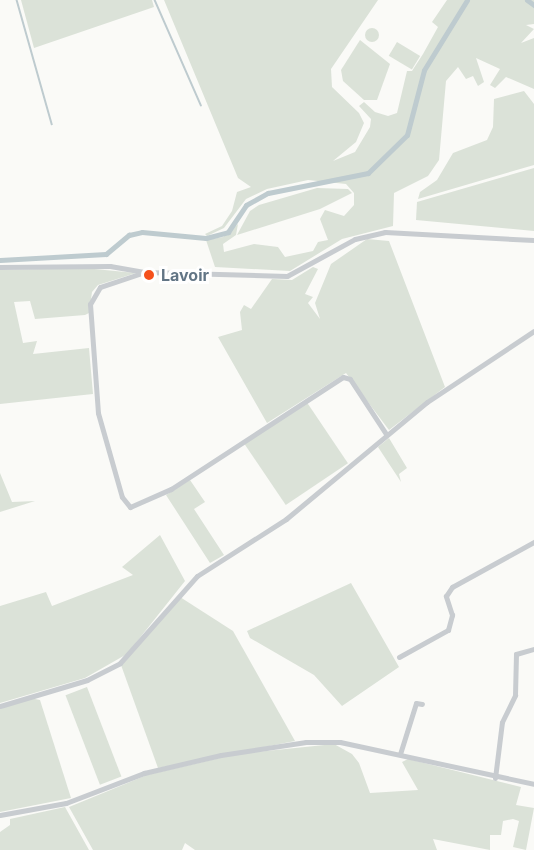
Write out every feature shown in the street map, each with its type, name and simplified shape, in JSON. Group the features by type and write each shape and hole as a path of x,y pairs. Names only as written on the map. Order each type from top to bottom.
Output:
{"street":[{"path":"0,267 110,266 144,272 287,276 355,239 385,232 534,240"},
{"path":"144,272 143,275 121,277 100,287 90,304 98,413 122,497 130,507 171,489 343,377 350,379 386,434"},
{"path":"0,706 87,680 120,663 197,576 286,519 427,402 534,331"},
{"path":"399,657 448,630 452,615 446,596 452,587 534,542"},
{"path":"495,778 502,722 516,695 516,654 534,649"},
{"path":"400,754 416,703 422,704"},
{"path":"0,815 39,811 144,773 251,750 324,741 369,747 495,778 534,784"}],"shaded area":[{"path":"21,0 152,0 154,7 34,48"},
{"path":"164,0 378,0 331,69 332,87 359,113 364,123 356,142 333,161 355,152 370,127 371,119 359,106 364,102 375,112 388,116 397,113 407,71 412,71 423,54 438,27 432,22 447,0 534,0 534,24 526,25 534,29 521,43 534,38 534,89 506,77 495,88 490,85 500,69 476,58 484,82 478,86 473,76 466,79 458,67 446,81 439,160 428,176 394,193 393,226 342,239 290,271 215,267 206,240 223,237 238,224 236,235 223,244 224,252 254,244 278,247 285,257 313,251 318,242 328,240 320,219 325,210 344,216 354,205 354,193 346,184 308,180 267,189 246,199 224,228 207,236 205,234 222,226 232,211 237,192 251,187 238,178"},
{"path":"369,28 375,28 379,35 375,42 369,42 365,38 365,32"},
{"path":"360,40 390,64 377,100 364,100 343,81 341,70"},
{"path":"397,42 420,56 412,70 389,56"},
{"path":"524,91 534,104 534,165 418,199 420,192 437,180 453,153 487,140 493,127 494,99"},
{"path":"534,168 534,231 416,220 417,202"},
{"path":"317,188 348,189 352,193 320,209 237,235 250,211 259,205"},
{"path":"367,239 389,241 445,387 389,430 346,373 267,423 218,337 242,330 240,312 244,305 251,309 272,279 292,280 313,267 318,269 305,294 313,297 308,303 320,319 315,303 331,264"},
{"path":"84,268 136,273 98,285 92,292 89,313 85,315 35,319 30,301 14,302 23,343 37,341 33,354 89,348 93,394 0,404 0,270"},
{"path":"306,401 348,463 286,505 244,443"},
{"path":"389,438 407,468 399,474 401,482 378,447"},
{"path":"0,473 12,502 35,501 0,512"},
{"path":"190,480 205,502 194,509 224,555 210,563 166,495"},
{"path":"160,535 185,581 127,654 85,678 0,703 0,606 46,592 52,606 133,575 122,567"},
{"path":"351,583 399,667 342,706 314,675 250,638 247,631"},
{"path":"180,597 233,631 295,741 158,768 121,665"},
{"path":"87,687 121,777 100,785 66,695"},
{"path":"30,698 40,700 71,798 0,812 0,709"},
{"path":"334,744 352,754 359,763 370,793 418,790 402,762 408,759 521,787 516,805 534,808 526,850 513,847 519,821 513,819 503,821 501,835 490,835 490,850 433,839 437,850 195,850 185,843 182,850 93,850 69,807 147,775 237,754"},
{"path":"65,807 89,850 0,850 0,832 10,825 10,819"}],"waterway":[{"path":"17,0 52,124"},
{"path":"155,0 201,105"},
{"path":"0,260 106,254 129,235 142,232 206,238 228,232 246,205 268,193 368,173 407,135 424,70 467,0"},
{"path":"527,0 534,5"}],"place":[{"name":"Lavoir","path":"149,275"}]}
